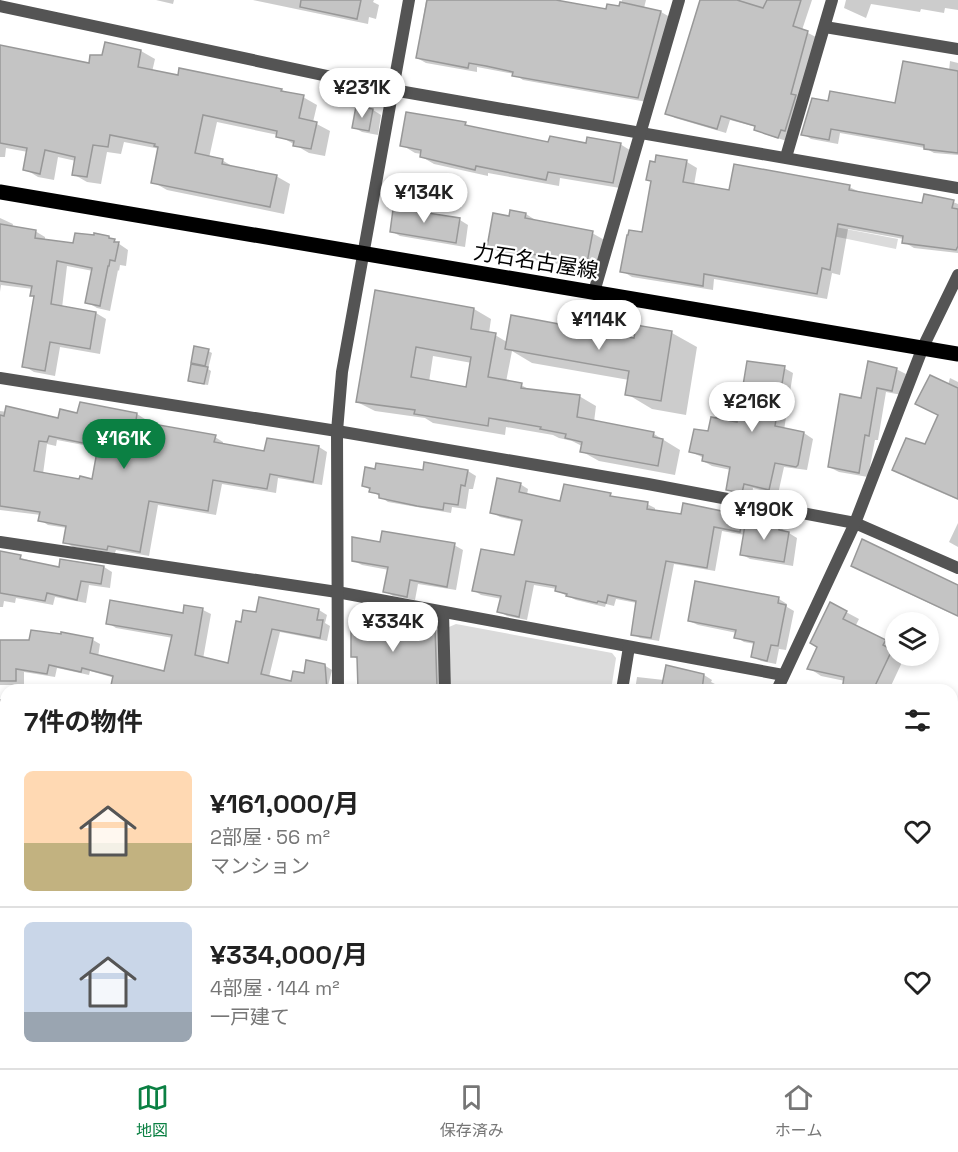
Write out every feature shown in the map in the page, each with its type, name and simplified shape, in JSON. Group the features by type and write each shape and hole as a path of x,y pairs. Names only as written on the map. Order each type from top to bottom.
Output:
{"main road":[{"name":"力石名古屋線","path":"0,192 958,354"}],"street":[{"path":"339,684 337,431 342,372 409,0"},
{"path":"594,292 679,0"},
{"path":"786,157 832,0"},
{"path":"0,6 393,90 958,188"},
{"path":"825,27 958,49"},
{"path":"779,684 855,523 923,347 958,275"},
{"path":"0,378 337,431 636,482 855,523 958,568"},
{"path":"0,542 337,592 783,675"},
{"path":"443,612 445,684"},
{"path":"623,684 629,647"}],"shaded area":[{"path":"825,225 898,239 896,249 823,234"},
{"path":"456,624 612,653 616,658 612,684 451,684 449,627"}],"building":[{"path":"301,0 361,0 357,19 300,7"},
{"path":"427,0 556,0 606,9 607,4 619,6 620,2 661,11 638,98 512,76 513,72 486,66 469,63 468,68 416,58"},
{"path":"700,0 737,0 763,8 767,0 801,0 793,26 808,31 791,94 796,95 785,131 781,130 778,138 754,130 755,126 721,116 717,129 665,114"},
{"path":"105,42 141,50 138,67 178,75 179,68 304,95 299,118 317,122 311,149 293,146 294,141 276,137 277,131 203,115 195,153 223,159 222,164 277,175 270,207 151,183 158,147 154,146 155,144 110,135 108,147 93,145 87,177 72,175 75,157 45,150 40,174 23,170 27,148 0,143 0,45 89,63 90,55 102,55"},
{"path":"903,61 958,71 958,153 924,149 924,145 831,129 829,140 801,135 812,98 828,101 830,91 895,103"},
{"path":"356,106 373,109 369,131 352,128"},
{"path":"406,112 466,122 465,125 548,142 550,136 586,143 587,137 621,143 613,183 548,172 546,180 476,166 475,170 420,157 421,150 400,146"},
{"path":"656,155 687,160 683,182 729,190 734,164 850,185 849,190 922,203 924,194 954,200 952,208 958,209 958,246 956,250 902,243 903,236 838,224 830,270 822,268 817,294 704,274 703,286 620,272 629,230 642,232 651,181 646,180 650,161 655,162"},
{"path":"394,202 422,207 421,212 460,218 456,243 390,232"},
{"path":"510,210 526,213 525,218 593,231 587,263 487,247 493,213 509,216"},
{"path":"0,224 36,230 35,238 73,243 75,233 94,235 94,233 109,236 115,239 114,242 119,242 115,261 110,260 108,266 100,306 85,303 92,268 57,261 51,304 96,312 90,349 50,342 45,371 22,367 34,296 30,296 32,286 0,281"},
{"path":"375,290 474,308 471,329 496,333 488,377 522,383 521,388 580,395 577,417 654,432 653,437 663,439 658,466 580,452 582,442 565,438 566,434 540,429 541,427 489,418 488,426 414,414 415,410 356,402","holes":["416,347 471,357 466,387 411,377"]},
{"path":"511,315 634,338 636,325 672,331 661,401 625,395 629,371 505,349"},
{"path":"194,346 209,349 205,366 191,363"},
{"path":"747,361 785,366 775,426 804,432 796,467 775,463 769,490 744,484 742,493 726,490 730,467 702,461 703,455 689,452 694,429 708,431 711,417 737,422"},
{"path":"868,361 897,368 892,391 877,388 869,436 865,435 859,473 828,467 840,394 861,398"},
{"path":"191,364 208,367 204,384 188,381"},
{"path":"930,375 958,388 958,499 892,470 906,438 925,444 938,415 915,404"},
{"path":"80,402 137,413 136,421 216,435 214,442 264,451 267,438 319,446 313,482 270,474 267,489 213,480 208,511 149,501 140,552 108,546 107,550 63,543 66,526 38,521 40,512 0,506 0,415 4,416 6,406 58,418 60,409 77,413","holes":["49,436 98,446 92,479 34,471 39,441 47,442"]},
{"path":"424,462 468,470 465,486 461,485 458,505 444,503 443,510 417,506 379,498 379,494 369,492 370,488 362,486 365,467 375,469 376,463 423,470"},
{"path":"497,478 521,483 519,492 560,501 564,484 611,493 610,496 648,502 647,509 681,514 683,503 722,511 723,507 739,510 739,514 743,515 740,532 714,527 707,568 666,561 651,638 631,635 636,601 608,595 606,603 598,601 597,603 566,596 567,594 555,591 556,586 526,581 519,617 497,612 501,596 472,591 481,549 514,555 522,520 490,513"},
{"path":"746,519 779,525 779,530 789,532 784,562 740,555"},
{"path":"382,531 455,543 447,587 410,580 407,597 383,592 388,567 352,561 352,537 380,542"},
{"path":"862,539 958,585 958,616 851,566"},
{"path":"0,551 21,555 20,559 59,567 60,559 104,566 101,584 81,581 77,600 47,593 45,601 0,593"},
{"path":"695,581 779,597 778,603 786,605 778,646 771,645 767,661 751,657 754,642 734,638 736,630 688,621"},
{"path":"259,597 319,609 317,620 323,620 320,638 272,629 261,674 291,681 293,671 304,673 306,660 325,664 327,684 111,684 113,676 82,668 81,672 49,665 47,674 16,669 16,681 0,681 0,640 29,640 31,630 61,634 61,632 93,638 90,653 164,671 172,635 106,624 110,600 183,613 184,605 203,608 195,655 228,663 236,621 241,622 243,610 256,612"},
{"path":"830,602 847,611 843,619 885,640 883,645 885,646 885,665 876,684 843,684 844,677 807,669 817,647 810,643"},
{"path":"380,608 404,613 401,624 405,624 405,627 435,627 437,684 358,684 357,657 351,657 351,618 378,618"},
{"path":"666,665 704,674 703,684 662,684"}]}
